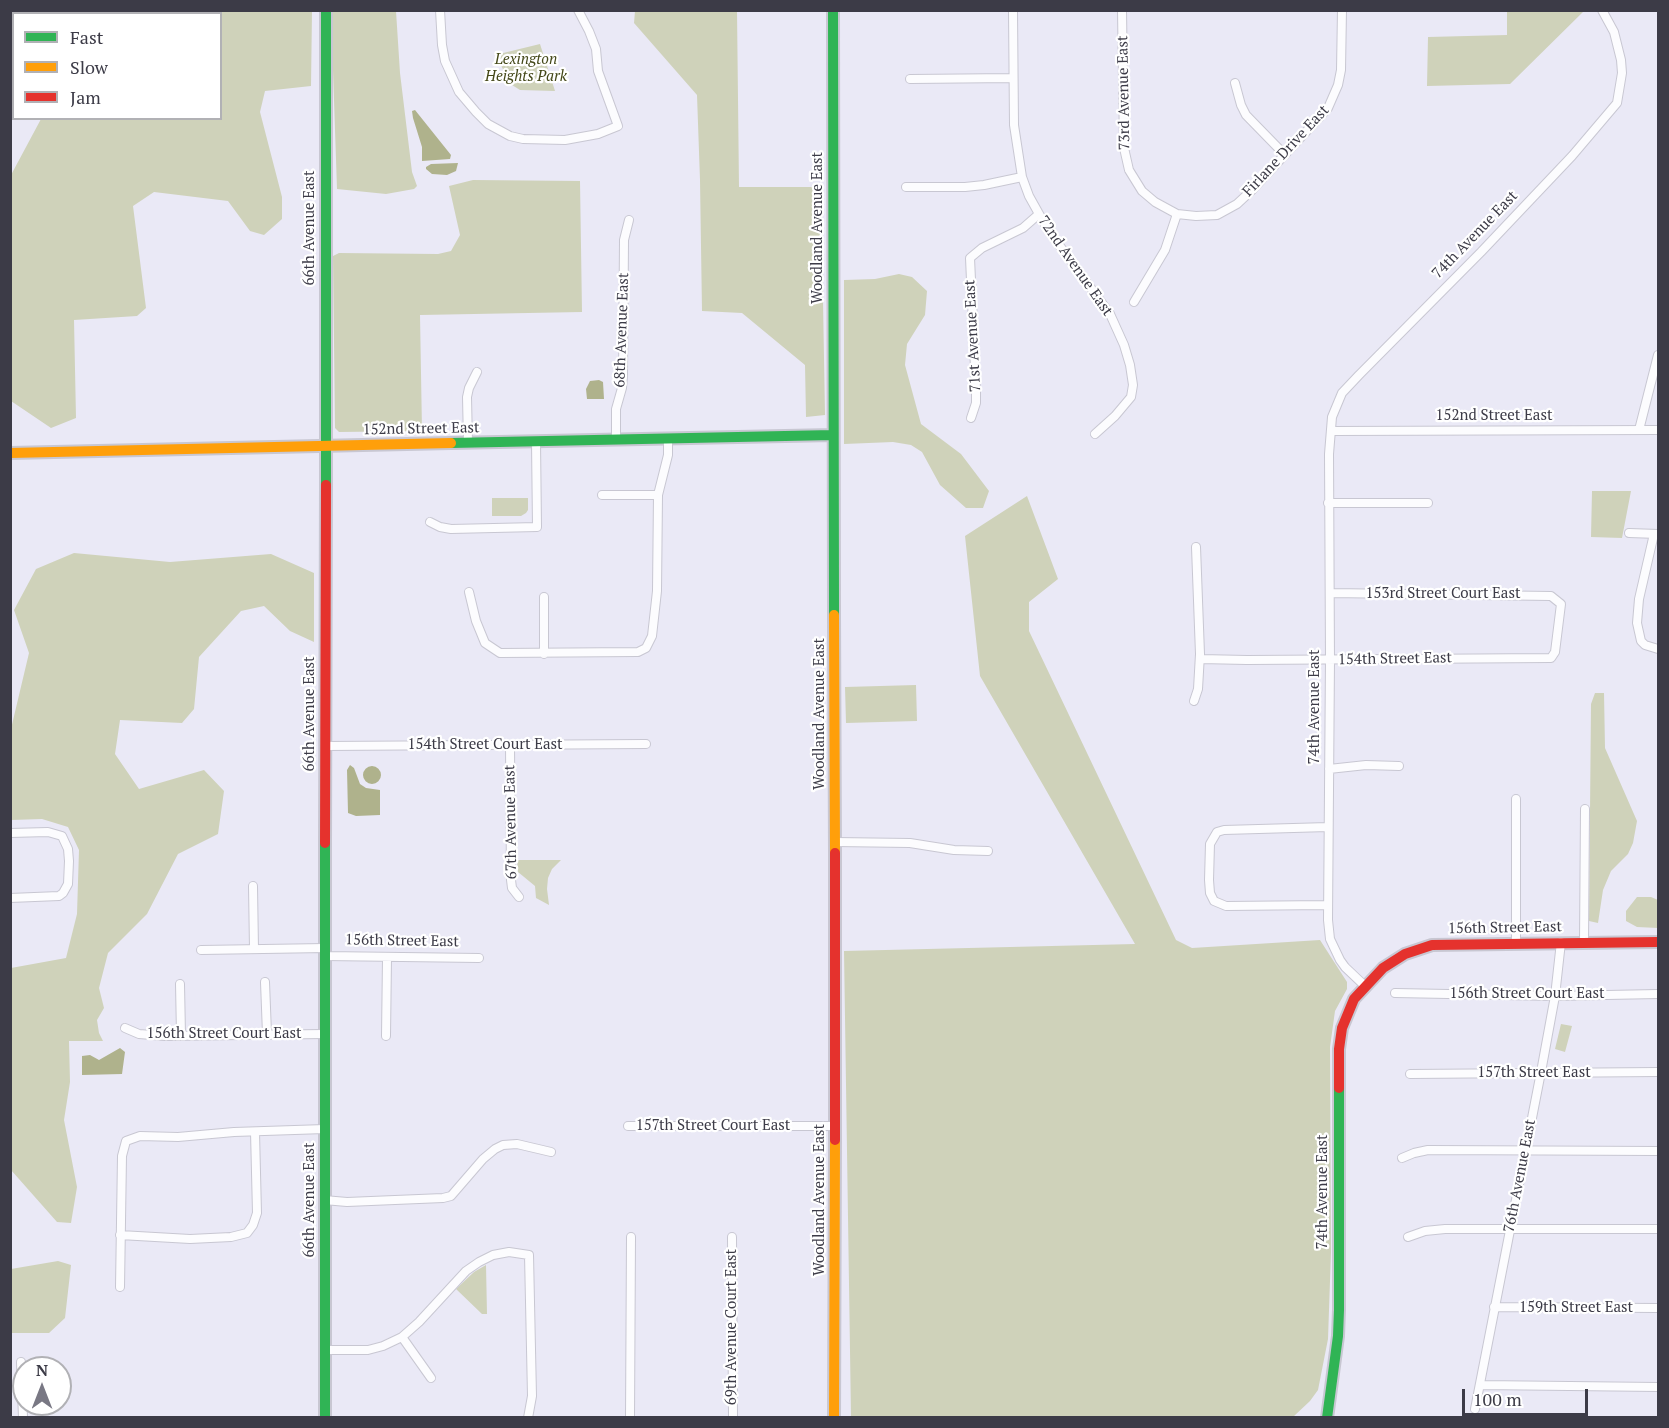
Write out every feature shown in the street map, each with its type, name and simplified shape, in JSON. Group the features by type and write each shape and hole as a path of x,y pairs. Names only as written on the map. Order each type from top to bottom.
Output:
{"street":[{"name":"66th Avenue East","path":"325,1418 326,10"},
{"path":"440,10 442,45 450,73 459,92 488,124 510,136 523,139 580,138 618,126 598,70 596,49 578,10"},
{"name":"Woodland Avenue East","path":"833,10 834,1418"},
{"name":"72nd Avenue East","path":"1013,10 1015,141 1022,177 1037,216 1110,314 1130,365 1133,385 1131,397 1095,434"},
{"name":"73rd Avenue East","path":"1122,10 1124,148 1129,170 1142,191 1155,202 1177,214 1187,216"},
{"name":"Firlane Drive East","path":"1187,216 1212,216 1230,209 1252,190 1322,117 1334,98 1341,70 1342,10"},
{"name":"74th Avenue East","path":"1327,1418 1338,1336 1339,1310 1339,1049 1348,1012 1354,999 1365,986 1345,967 1334,948 1328,928 1330,431 1336,405 1342,393 1572,156 1617,103 1622,60 1609,21 1602,10"},
{"path":"910,79 1014,78"},
{"path":"1235,83 1246,115 1285,155"},
{"path":"906,187 965,187 1022,177"},
{"path":"1134,302 1165,250 1177,214"},
{"name":"71st Avenue East","path":"971,418 976,403 976,390 970,258 982,248 1023,228 1037,216"},
{"name":"68th Avenue East","path":"616,440 616,409 623,375 624,240 629,220"},
{"path":"1639,430 1659,355"},
{"path":"468,443 467,396 477,372"},
{"name":"152nd Street East","path":"1330,431 1659,430"},
{"name":"152nd Street East","path":"10,453 833,435"},
{"path":"469,592 479,631 485,643 500,653 638,652 650,644 657,591 658,495 668,455 668,438"},
{"path":"430,522 451,529 537,527 536,442"},
{"path":"602,495 658,495"},
{"path":"1328,503 1428,503"},
{"path":"1629,533 1656,534 1637,613 1641,641 1645,645 1659,649"},
{"path":"1194,701 1198,689 1200,659 1196,547"},
{"name":"153rd Street Court East","path":"1330,593 1537,594 1555,597 1561,604 1553,656"},
{"path":"544,597 544,654"},
{"name":"154th Street East","path":"1200,659 1330,660 1553,656"},
{"name":"154th Street Court East","path":"325,746 646,744"},
{"name":"67th Avenue East","path":"510,745 511,880 512,888 519,897"},
{"path":"1329,769 1366,765 1399,766"},
{"path":"1516,800 1516,943"},
{"path":"1584,942 1585,809"},
{"path":"1327,905 1226,906 1214,901 1210,893 1210,844 1214,834 1219,831 1328,827"},
{"path":"10,833 48,832 62,836 68,849 69,861 66,890 59,896 10,898"},
{"path":"835,842 910,843 954,850 988,851"},
{"path":"253,886 254,949"},
{"name":"76th Avenue East","path":"1475,1409 1555,996 1561,942"},
{"name":"156th Street East","path":"1365,986 1392,961 1420,948 1444,944 1659,942"},
{"name":"156th Street East","path":"201,950 254,949 325,952 387,958 479,958"},
{"path":"386,1036 387,958"},
{"path":"265,982 267,1034"},
{"path":"180,984 181,1035"},
{"name":"156th Street Court East","path":"1395,993 1555,996 1659,994"},
{"name":"156th Street Court East","path":"124,1028 139,1034 324,1034"},
{"name":"157th Street East","path":"1410,1074 1659,1072"},
{"name":"157th Street Court East","path":"628,1126 834,1126"},
{"path":"120,1287 122,1156 126,1141 140,1136 178,1137 234,1132 325,1129"},
{"path":"120,1235 190,1239 231,1237 247,1233 257,1213 255,1132"},
{"path":"324,1200 347,1202 443,1198 451,1196 483,1160 503,1145 517,1144 550,1152"},
{"path":"1402,1158 1428,1150 1659,1151"},
{"path":"1407,1237 1425,1231 1445,1229 1659,1229"},
{"path":"630,1418 631,1237"},
{"name":"69th Avenue Court East","path":"732,1237 733,1418"},
{"path":"325,1350 368,1350 383,1347 402,1337 419,1322 466,1271 478,1262 493,1255 509,1252 529,1255 532,1396 528,1418"},
{"name":"159th Street East","path":"1494,1307 1659,1308"},
{"path":"402,1337 432,1378"},
{"path":"1481,1385 1659,1387"}],"green space":[{"path":"312,11 311,86 265,91 260,112 282,197 282,219 264,235 250,231 228,201 154,192 133,206 146,308 137,316 74,320 76,418 51,428 11,401 11,175 40,120 222,120 222,12 37,12"},
{"path":"331,11 396,11 400,73 412,172 417,186 414,189 386,194 337,189"},
{"path":"635,11 737,11 739,187 821,187 825,415 806,417 805,365 742,313 702,311 697,95 634,23"},
{"path":"1507,11 1584,11 1510,84 1427,86 1428,37 1507,35"},
{"name":"Lexington Heights Park","path":"540,44 555,91 520,90 512,85 495,55"},
{"path":"473,180 580,181 582,312 420,315 422,431 339,432 335,428 333,256 339,253 438,254 451,251 460,235 449,186"},
{"path":"899,274 912,277 927,291 925,315 907,344 905,365 921,424 961,454 989,491 983,508 966,508 940,485 922,452 911,445 893,442 844,444 844,280 875,279"},
{"path":"1592,491 1631,491 1622,538 1591,537"},
{"path":"1027,496 1058,579 1029,602 1029,631 1176,940 1192,948 1320,940 1347,982 1347,989 1335,1011 1330,1047 1331,1252 1328,1339 1318,1390 1293,1417 851,1417 844,951 1135,944 980,676 965,536"},
{"path":"492,498 528,498 528,510 521,516 492,516"},
{"path":"74,553 170,562 271,554 314,573 314,642 290,631 264,606 241,611 199,657 194,709 182,723 120,720 115,754 139,789 204,770 224,791 218,834 178,854 147,914 108,953 99,988 104,1008 97,1020 103,1041 69,1041 70,1082 64,1120 77,1187 71,1223 57,1222 11,1170 10,976 11,968 66,958 77,914 79,850 68,827 42,819 11,820 10,733 29,653 14,610 36,569"},
{"path":"916,685 917,721 846,723 845,687"},
{"path":"1595,693 1604,693 1605,748 1637,821 1633,843 1628,854 1611,871 1603,890 1598,923 1589,921 1591,704"},
{"path":"517,860 561,860 552,869 548,878 549,905 536,898 535,886 518,872"},
{"path":"1637,897 1651,897 1658,900 1658,928 1637,927 1626,921 1626,911"},
{"path":"1561,1024 1572,1026 1565,1052 1555,1049"},
{"path":"58,1261 71,1265 65,1318 49,1333 11,1333 11,1269"},
{"path":"486,1265 487,1314 482,1314 456,1289 474,1272"}],"shaded area":[{"path":"415,110 451,155 450,159 422,161 422,147 412,111"},
{"path":"458,163 456,171 447,175 432,174 426,169 431,164"},
{"path":"590,381 603,382 604,399 587,399 586,389"},
{"path":"350,765 354,768 360,784 366,788 380,790 380,815 356,816 348,813 347,770"},
{"path":"372,766 378,769 381,775 378,781 372,784 366,781 363,775 366,769"},
{"path":"120,1048 125,1052 122,1074 82,1075 82,1056 90,1055 99,1060"}],"traffic: fast":[{"path":"326,10 326,485"},
{"path":"833,10 834,615"},
{"path":"451,443 833,435"},
{"path":"325,843 325,1418"},
{"path":"1327,1418 1338,1336 1339,1310 1339,1088"}],"traffic: slow":[{"path":"10,453 451,443"},
{"path":"834,615 835,853"},
{"path":"834,1418 835,1140"}],"traffic: jam":[{"path":"325,843 326,485"},
{"path":"835,853 835,1140"},
{"path":"1339,1088 1339,1049 1342,1028 1354,999 1383,968 1405,954 1432,945 1658,942"}]}
